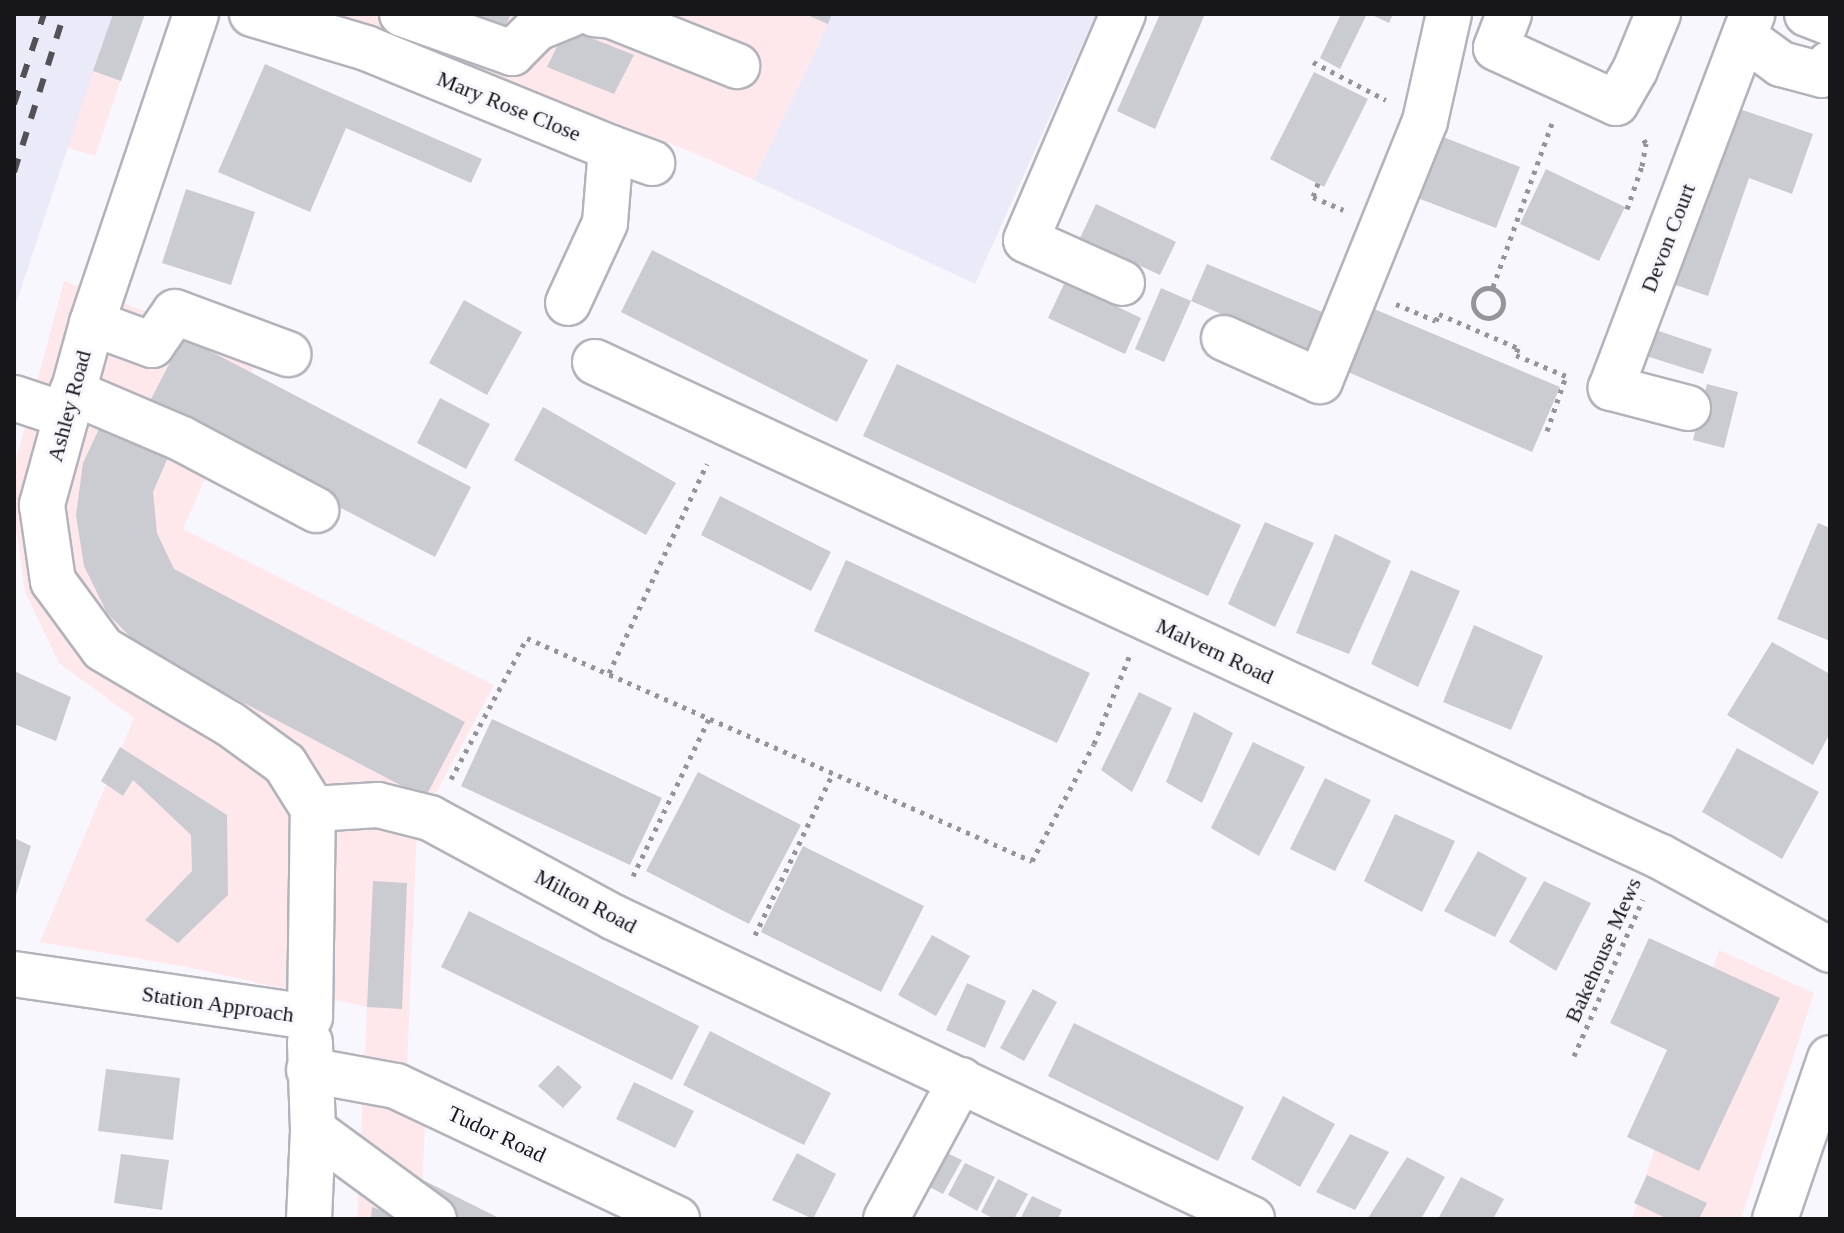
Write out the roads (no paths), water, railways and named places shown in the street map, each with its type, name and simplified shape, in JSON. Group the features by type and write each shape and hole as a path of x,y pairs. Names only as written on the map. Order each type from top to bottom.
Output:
{"street":[{"name":"Ashley Road","path":"196,14 92,323 42,505 53,581 103,649 230,724 285,764 313,809"},
{"name":"Mary Rose Close","path":"252,14 366,48 652,163"},
{"path":"402,14 512,53 537,28 571,14"},
{"path":"594,14 612,16 737,66"},
{"path":"1122,283 1026,240 1123,14"},
{"path":"1224,338 1320,381 1425,121 1449,14"},
{"path":"1509,14 1496,48 1616,103 1635,70 1658,14"},
{"path":"1807,14 1830,23"},
{"path":"1748,26 1781,64 1822,75 1830,63"},
{"name":"Devon Court","path":"1688,408 1611,388 1748,26"},
{"path":"568,303 605,223 611,148"},
{"path":"92,323 152,345 175,312 288,354"},
{"name":"Malvern Road","path":"595,362 1661,857 1830,950"},
{"path":"14,398 68,404 182,439 316,510"},
{"name":"Milton Road","path":"313,809 378,805 430,818 613,917 1252,1219"},
{"name":"Station Approach","path":"14,974 310,1017 313,809"},
{"path":"309,1219 313,1130 309,1070 310,1017"},
{"path":"1775,1219 1830,1058"},
{"name":"Tudor Road","path":"309,1070 396,1086 677,1219"},
{"path":"886,1219 961,1080"},
{"path":"313,1130 434,1219"}],"railway":[{"path":"14,104 44,14"},
{"path":"14,172 64,14"}]}
